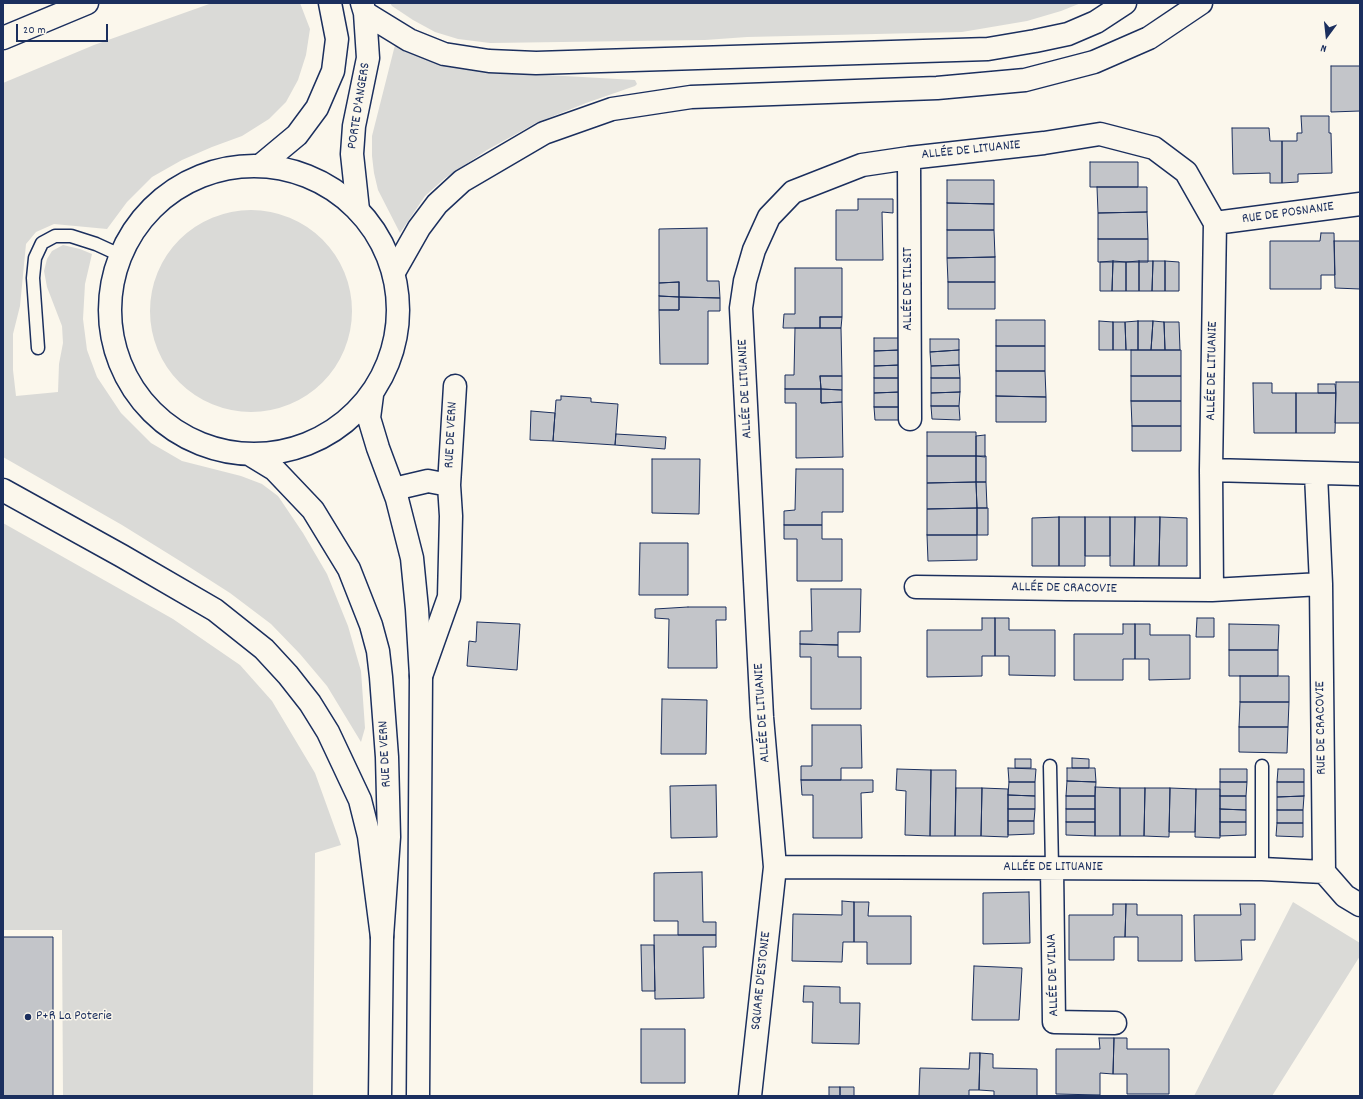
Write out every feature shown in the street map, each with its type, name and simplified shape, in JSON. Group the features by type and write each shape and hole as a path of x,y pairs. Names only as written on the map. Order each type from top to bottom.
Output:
{"main road":[{"path":"3,38 87,3"},
{"path":"364,8 409,40 444,54 489,61 536,63 988,49 1068,34 1096,22 1125,3"},
{"path":"394,272 419,228 437,204 462,182 544,133 612,109 691,97 937,88 1025,80 1094,62 1150,38 1200,3"},
{"path":"261,165 297,135 317,108 333,71 337,39 330,5"},
{"name":"PORTE D'ANGERS","path":"358,210 352,154 354,126 368,58 364,8"},
{"name":"ALLÉE DE LITUANIE","path":"1212,590 1211,470 1215,223 1186,172 1154,148 1100,134 1044,143 909,158 862,165 794,192 769,217 754,250 745,281 741,308 762,717 775,867 1262,869 1324,872"},
{"name":"ALLÉE DE TILSIT","path":"909,158 910,419"},
{"path":"261,165 297,172 330,187 358,210 380,239 394,272 399,304 397,336 388,367 372,395 348,420 319,440 286,452 251,455 217,450 184,437 156,416 133,389 117,358 110,324 111,289 120,255 137,224 162,198 192,179 226,168 261,165"},
{"name":"RUE DE POSNANIE","path":"1215,223 1360,204"},
{"name":"RUE DE VERN","path":"420,676 449,597 451,516 449,484 455,386"},
{"name":"RUE DE VERN","path":"372,395 369,418 378,448 394,489 412,558 417,609 420,676 418,1096"},
{"name":"RUE DE VERN","path":"251,455 274,468 313,510 349,569 371,625 378,651 387,757 389,836 382,937 380,1096"},
{"path":"1211,470 1360,474"},
{"name":"RUE DE CRACOVIE","path":"1316,474 1321,584 1324,872"},
{"name":"RUE DE VERN","path":"394,489 428,482 449,484"},
{"path":"3,490 115,552 215,610 264,649 288,675 310,703 328,732 360,800 369,836 382,937"},
{"name":"ALLÉE DE CRACOVIE","path":"916,587 1212,590 1321,584"},
{"name":"SQUARE D'ESTONIE","path":"750,1096 775,867"},
{"name":"ALLÉE DE VILNA","path":"1052,868 1054,1022 1115,1023"},
{"path":"1324,872 1345,896 1360,905"}],"lane":[{"path":"38,348 33,278 36,258 42,243 55,236 71,236 96,244 120,255"},
{"path":"1050,766 1052,868"},
{"path":"1262,766 1262,869"}],"shaded area":[{"path":"212,3 300,3 310,29 306,55 298,80 286,102 269,119 242,136 182,160 152,177 127,202 107,229 54,224 36,232 26,244 20,306 13,334 13,370 16,396 58,392 59,364 63,343 62,326 47,287 44,271 47,259 52,251 63,245 80,249 92,254 85,284 83,319 87,350 97,377 121,413 151,443 182,461 241,476 262,484 278,496 303,533 327,574 348,626 361,671 365,728 361,742 327,686 300,654 271,624 230,593 180,561 122,525 3,457 3,83 94,45"},
{"path":"390,3 1081,3 1061,11 1027,21 962,32 747,37 705,40 490,43 458,39 435,32 413,20 392,6"},
{"path":"395,45 434,62 458,67 547,75 635,80 637,84 536,123 487,150 444,179 425,196 400,233 378,190 372,156 372,136"},
{"path":"251,210 280,214 299,222 315,233 329,247 340,263 348,282 352,311 348,340 340,359 329,375 315,389 299,400 280,408 251,412 222,408 203,400 187,389 173,375 162,359 154,340 150,311 154,282 162,263 173,247 187,233 203,222 222,214"},
{"path":"3,523 173,619 240,665 272,701 315,773 341,845 315,853 313,1096 63,1096 62,930 3,930"},
{"path":"1293,902 1360,943 1360,956 1272,1096 1194,1096"}],"building":[{"path":"1331,66 1360,66 1360,111 1331,112"},
{"path":"1301,116 1329,116 1332,173 1298,174 1298,182 1282,183 1282,141 1297,141 1297,133 1302,133"},
{"path":"1232,128 1269,128 1270,141 1282,141 1282,183 1270,183 1270,173 1233,174"},
{"path":"1090,162 1138,162 1138,187 1090,187"},
{"path":"947,180 994,180 994,204 947,203"},
{"path":"1097,187 1147,187 1147,212 1098,213"},
{"path":"858,199 893,199 893,213 882,212 883,260 836,260 836,210 858,210"},
{"path":"947,203 994,204 994,230 947,230"},
{"path":"1147,212 1148,239 1098,239 1098,213"},
{"path":"707,228 707,281 719,281 720,298 679,297 679,282 659,283 659,229"},
{"path":"947,230 994,230 995,257 947,258"},
{"path":"1321,233 1334,233 1335,275 1321,275 1321,289 1270,289 1270,241 1320,241"},
{"path":"1098,239 1148,239 1148,262 1098,262"},
{"path":"1334,241 1360,241 1360,289 1335,288"},
{"path":"995,257 995,282 948,282 947,258"},
{"path":"1113,261 1126,262 1126,291 1112,291"},
{"path":"1113,261 1112,291 1100,291 1100,262"},
{"path":"1139,261 1139,291 1126,291 1126,262"},
{"path":"1139,261 1153,261 1152,291 1139,291"},
{"path":"1153,261 1165,261 1165,291 1152,291"},
{"path":"1165,261 1179,262 1179,291 1165,291"},
{"path":"795,268 842,268 842,317 820,317 820,328 783,328 784,314 795,314"},
{"path":"679,282 679,297 659,296 659,283"},
{"path":"948,282 995,282 995,309 948,309"},
{"path":"659,296 679,297 679,310 659,310"},
{"path":"679,297 720,298 720,311 708,311 708,364 660,364 659,310 679,310"},
{"path":"820,317 842,317 841,328 820,328"},
{"path":"996,320 1045,320 1045,346 996,346"},
{"path":"1099,321 1113,322 1113,350 1099,350"},
{"path":"1138,321 1138,350 1126,350 1125,322"},
{"path":"1138,321 1153,321 1151,350 1138,350"},
{"path":"1153,321 1164,322 1165,350 1151,350"},
{"path":"1113,322 1125,322 1126,350 1113,350"},
{"path":"1164,322 1179,322 1180,350 1165,350"},
{"path":"795,328 841,328 842,376 820,376 821,389 785,389 785,375 794,375"},
{"path":"874,338 900,338 900,350 874,351"},
{"path":"930,339 959,339 959,350 930,352"},
{"path":"996,346 1045,346 1045,371 996,371"},
{"path":"900,350 900,365 874,366 874,351"},
{"path":"959,350 959,365 931,366 930,352"},
{"path":"1131,350 1181,350 1181,376 1131,376"},
{"path":"900,365 900,378 874,378 874,366"},
{"path":"959,365 960,378 931,378 931,366"},
{"path":"996,371 1045,371 1046,397 996,396"},
{"path":"820,376 842,376 842,390 821,389"},
{"path":"1131,376 1181,376 1181,401 1131,401"},
{"path":"874,378 900,378 900,392 874,393"},
{"path":"931,378 960,378 960,392 931,393"},
{"path":"1336,382 1360,382 1360,423 1335,423"},
{"path":"1253,383 1272,383 1272,393 1296,393 1296,433 1254,433"},
{"path":"1318,384 1335,384 1336,393 1318,393"},
{"path":"785,389 821,389 821,403 842,402 843,457 796,458 796,403 785,403"},
{"path":"821,389 842,390 842,402 821,403"},
{"path":"900,392 900,407 874,407 874,393"},
{"path":"960,392 959,406 931,406 931,393"},
{"path":"1296,393 1336,393 1335,433 1296,433"},
{"path":"561,396 591,398 591,402 618,404 615,445 553,441 556,400 561,400"},
{"path":"996,396 1046,397 1046,422 996,422"},
{"path":"1131,401 1181,401 1181,426 1132,426"},
{"path":"931,406 959,406 960,420 932,419"},
{"path":"874,407 900,407 901,420 875,420"},
{"path":"531,411 555,413 553,441 530,440"},
{"path":"1132,426 1181,426 1181,451 1132,451"},
{"path":"927,432 976,432 976,456 927,456"},
{"path":"616,434 666,437 665,449 615,445"},
{"path":"985,435 985,457 976,456 976,436"},
{"path":"927,456 976,456 976,482 927,483"},
{"path":"976,456 986,456 986,482 976,482"},
{"path":"652,459 700,459 699,514 652,513"},
{"path":"796,469 843,469 843,512 822,512 822,525 784,525 784,511 795,510"},
{"path":"976,482 986,482 987,508 977,508"},
{"path":"976,482 977,508 927,509 927,483"},
{"path":"977,508 988,508 988,535 977,535"},
{"path":"977,508 977,535 927,535 927,509"},
{"path":"1059,517 1085,517 1085,566 1059,566"},
{"path":"1059,517 1059,566 1032,566 1032,518"},
{"path":"1085,517 1110,517 1110,556 1085,556"},
{"path":"1110,517 1135,517 1134,566 1110,566"},
{"path":"1135,517 1160,517 1159,566 1134,566"},
{"path":"1160,517 1187,518 1187,566 1159,566"},
{"path":"784,525 822,525 822,539 842,539 842,581 797,581 797,539 784,539"},
{"path":"927,535 977,535 977,560 928,561"},
{"path":"640,543 688,543 688,595 639,595"},
{"path":"811,589 861,589 860,632 838,632 838,645 800,644 800,631 812,631"},
{"path":"726,607 726,620 716,620 717,668 668,668 669,619 655,618 655,609"},
{"path":"982,618 995,618 995,656 982,656 982,676 927,677 927,630 982,630"},
{"path":"995,618 1009,618 1009,630 1055,630 1055,676 1009,675 1009,656 995,656"},
{"path":"1197,618 1214,618 1214,637 1196,637"},
{"path":"477,622 520,624 517,670 467,666 469,641 476,642"},
{"path":"1123,624 1135,624 1135,659 1123,659 1123,680 1074,680 1074,634 1123,634"},
{"path":"1135,624 1150,624 1150,635 1190,635 1190,679 1149,680 1149,659 1135,659"},
{"path":"1229,624 1279,625 1278,650 1229,650"},
{"path":"800,644 838,645 838,657 861,657 861,709 811,709 811,657 800,657"},
{"path":"1229,650 1278,650 1278,676 1229,676"},
{"path":"1240,676 1289,676 1289,702 1240,702"},
{"path":"662,699 707,700 706,754 661,754"},
{"path":"1240,702 1289,702 1288,727 1239,727"},
{"path":"812,725 861,725 862,768 841,768 841,780 801,780 801,766 812,766"},
{"path":"1239,727 1288,727 1287,753 1239,752"},
{"path":"1072,758 1089,759 1089,768 1072,768"},
{"path":"1015,759 1031,759 1031,768 1015,768"},
{"path":"1008,768 1036,769 1035,782 1009,782"},
{"path":"1067,768 1095,768 1096,782 1067,781"},
{"path":"897,769 931,770 930,836 905,835 906,791 896,790"},
{"path":"1220,769 1247,769 1247,782 1220,782"},
{"path":"1278,769 1304,769 1304,782 1277,782"},
{"path":"931,770 956,770 955,836 930,836"},
{"path":"801,780 873,780 873,792 861,793 862,838 813,838 813,795 802,795"},
{"path":"1067,781 1096,782 1095,796 1066,796"},
{"path":"1009,782 1035,782 1035,796 1008,795"},
{"path":"1220,782 1247,782 1246,796 1220,796"},
{"path":"1277,782 1304,782 1304,796 1277,797"},
{"path":"716,785 717,837 671,838 670,786"},
{"path":"1095,787 1120,788 1120,836 1095,836"},
{"path":"956,788 982,788 981,836 955,836"},
{"path":"982,788 1008,789 1008,837 981,836"},
{"path":"1120,788 1145,788 1144,836 1120,836"},
{"path":"1145,788 1170,788 1169,837 1144,836"},
{"path":"1170,788 1196,789 1195,832 1169,832"},
{"path":"1196,789 1220,789 1220,838 1195,837"},
{"path":"1008,795 1035,796 1035,809 1008,809"},
{"path":"1066,796 1095,796 1095,809 1066,809"},
{"path":"1220,796 1246,796 1246,810 1220,809"},
{"path":"1304,796 1303,810 1277,810 1277,797"},
{"path":"1008,809 1035,809 1034,821 1008,821"},
{"path":"1066,809 1095,809 1095,822 1066,822"},
{"path":"1220,809 1246,810 1246,822 1220,822"},
{"path":"1277,810 1303,810 1303,823 1277,823"},
{"path":"1008,821 1034,821 1034,834 1008,835"},
{"path":"1066,822 1095,822 1095,836 1066,835"},
{"path":"1220,822 1246,822 1246,835 1220,836"},
{"path":"1277,823 1303,823 1303,837 1276,836"},
{"path":"702,872 703,922 716,922 716,935 678,935 678,921 654,921 654,873"},
{"path":"1029,892 1030,943 983,944 983,893"},
{"path":"842,901 854,902 854,942 843,942 842,962 792,961 793,914 842,915"},
{"path":"854,902 869,902 868,916 911,916 911,964 867,964 867,942 854,942"},
{"path":"1113,904 1126,904 1125,937 1114,937 1114,960 1069,960 1069,915 1113,915"},
{"path":"1126,904 1137,904 1137,915 1182,915 1182,961 1138,961 1138,937 1125,937"},
{"path":"1240,904 1255,904 1255,940 1241,940 1242,960 1195,961 1194,915 1241,915"},
{"path":"654,935 716,935 716,947 703,947 704,998 655,999"},
{"name":"P+R La Poterie","path":"3,937 53,937 53,1096 3,1096"},
{"path":"641,945 654,945 655,991 642,991"},
{"path":"974,966 1022,968 1019,1020 972,1020"},
{"path":"804,986 840,987 840,1003 860,1003 859,1044 812,1043 813,1002 803,1002"},
{"path":"641,1029 685,1029 685,1083 641,1083"},
{"path":"1099,1038 1114,1038 1113,1074 1100,1073 1100,1095 1056,1094 1056,1049 1100,1049"},
{"path":"1114,1038 1127,1038 1127,1049 1169,1049 1169,1094 1127,1094 1127,1074 1113,1074"},
{"path":"970,1053 980,1053 979,1090 969,1090 969,1096 919,1096 920,1068 969,1069"},
{"path":"980,1053 993,1054 993,1068 1037,1069 1037,1096 994,1096 994,1091 979,1090"},
{"path":"829,1087 840,1087 840,1096 829,1096"},
{"path":"840,1087 854,1087 854,1096 840,1096"}],"place":[{"name":"P+R La Poterie","path":"28,1017"}]}
